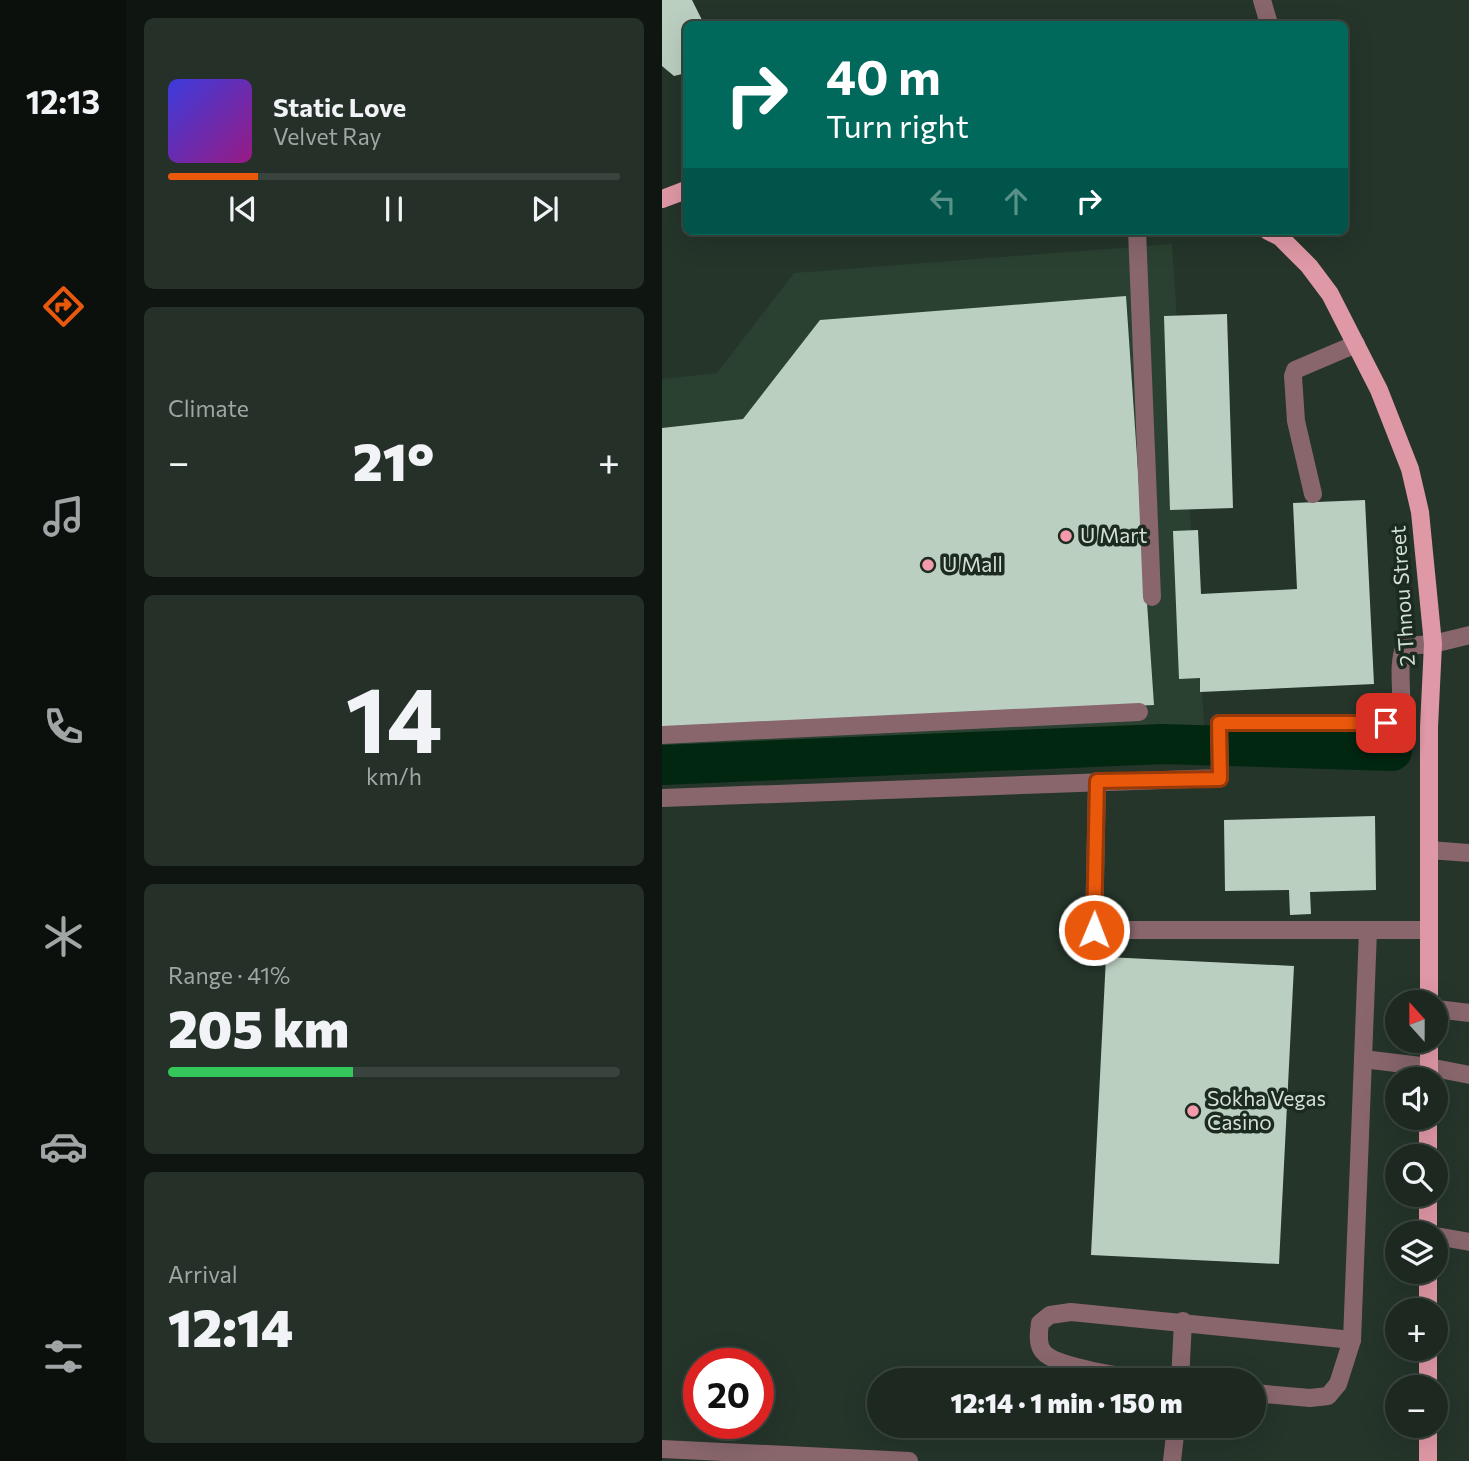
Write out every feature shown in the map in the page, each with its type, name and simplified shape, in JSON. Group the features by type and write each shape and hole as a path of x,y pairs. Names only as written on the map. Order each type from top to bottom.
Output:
{"main road":[{"path":"662,199 683,191"},
{"name":"2 Thnou Street","path":"1280,235 1309,266 1330,294 1356,344 1379,390 1410,469 1420,512 1433,644 1429,727 1429,990"},
{"path":"1428,1438 1428,1461"}],"street":[{"path":"1262,0 1268,21"},
{"path":"1137,235 1152,597"},
{"path":"1313,494 1296,421 1293,376 1296,370 1356,344"},
{"path":"662,798 1097,781 1220,779 1219,723 1386,723 1398,720 1401,711 1401,655 1405,646 1433,644 1469,635"},
{"path":"662,735 1139,712"},
{"path":"1097,781 1094,930 1429,930"},
{"path":"1429,850 1469,853"},
{"path":"1266,1394 1310,1398 1328,1396 1338,1384 1352,1340 1368,931"},
{"path":"1448,1010 1469,1013"},
{"path":"1363,1059 1401,1067"},
{"path":"1448,1074 1469,1075"},
{"path":"1448,1238 1469,1242"},
{"path":"1083,1368 1047,1356 1040,1348 1040,1323 1050,1315 1071,1312 1183,1321 1352,1340"},
{"path":"1181,1368 1183,1321"},
{"path":"1172,1461 1175,1438"},
{"path":"662,1449 908,1461"}],"shaded area":[{"name":"U Mall","path":"1172,244 1206,752 662,777 662,379 717,373 794,273"}],"building":[{"path":"662,0 692,0 702,21 683,21 683,74 674,76 662,66"},
{"name":"U Mall","path":"1126,296 1154,705 662,728 662,428 743,419 820,320"},
{"path":"1227,314 1233,508 1170,510 1164,316"},
{"path":"1365,500 1374,684 1200,692 1200,678 1179,679 1173,531 1198,530 1201,594 1297,589 1293,503"},
{"path":"1375,816 1376,890 1310,892 1311,914 1290,915 1289,890 1225,891 1224,820"},
{"name":"Sokha Vegas Casino","path":"1106,957 1294,966 1279,1264 1091,1255"}],"waterway":[{"path":"662,765 1162,744 1392,751"}],"place":[{"name":"U Mart","path":"1066,536"},
{"name":"U Mall","path":"928,565"},
{"name":"Sokha Vegas Casino","path":"1193,1111"}],"route":[{"path":"1094,930 1097,781 1220,779 1219,723 1386,723"}]}
